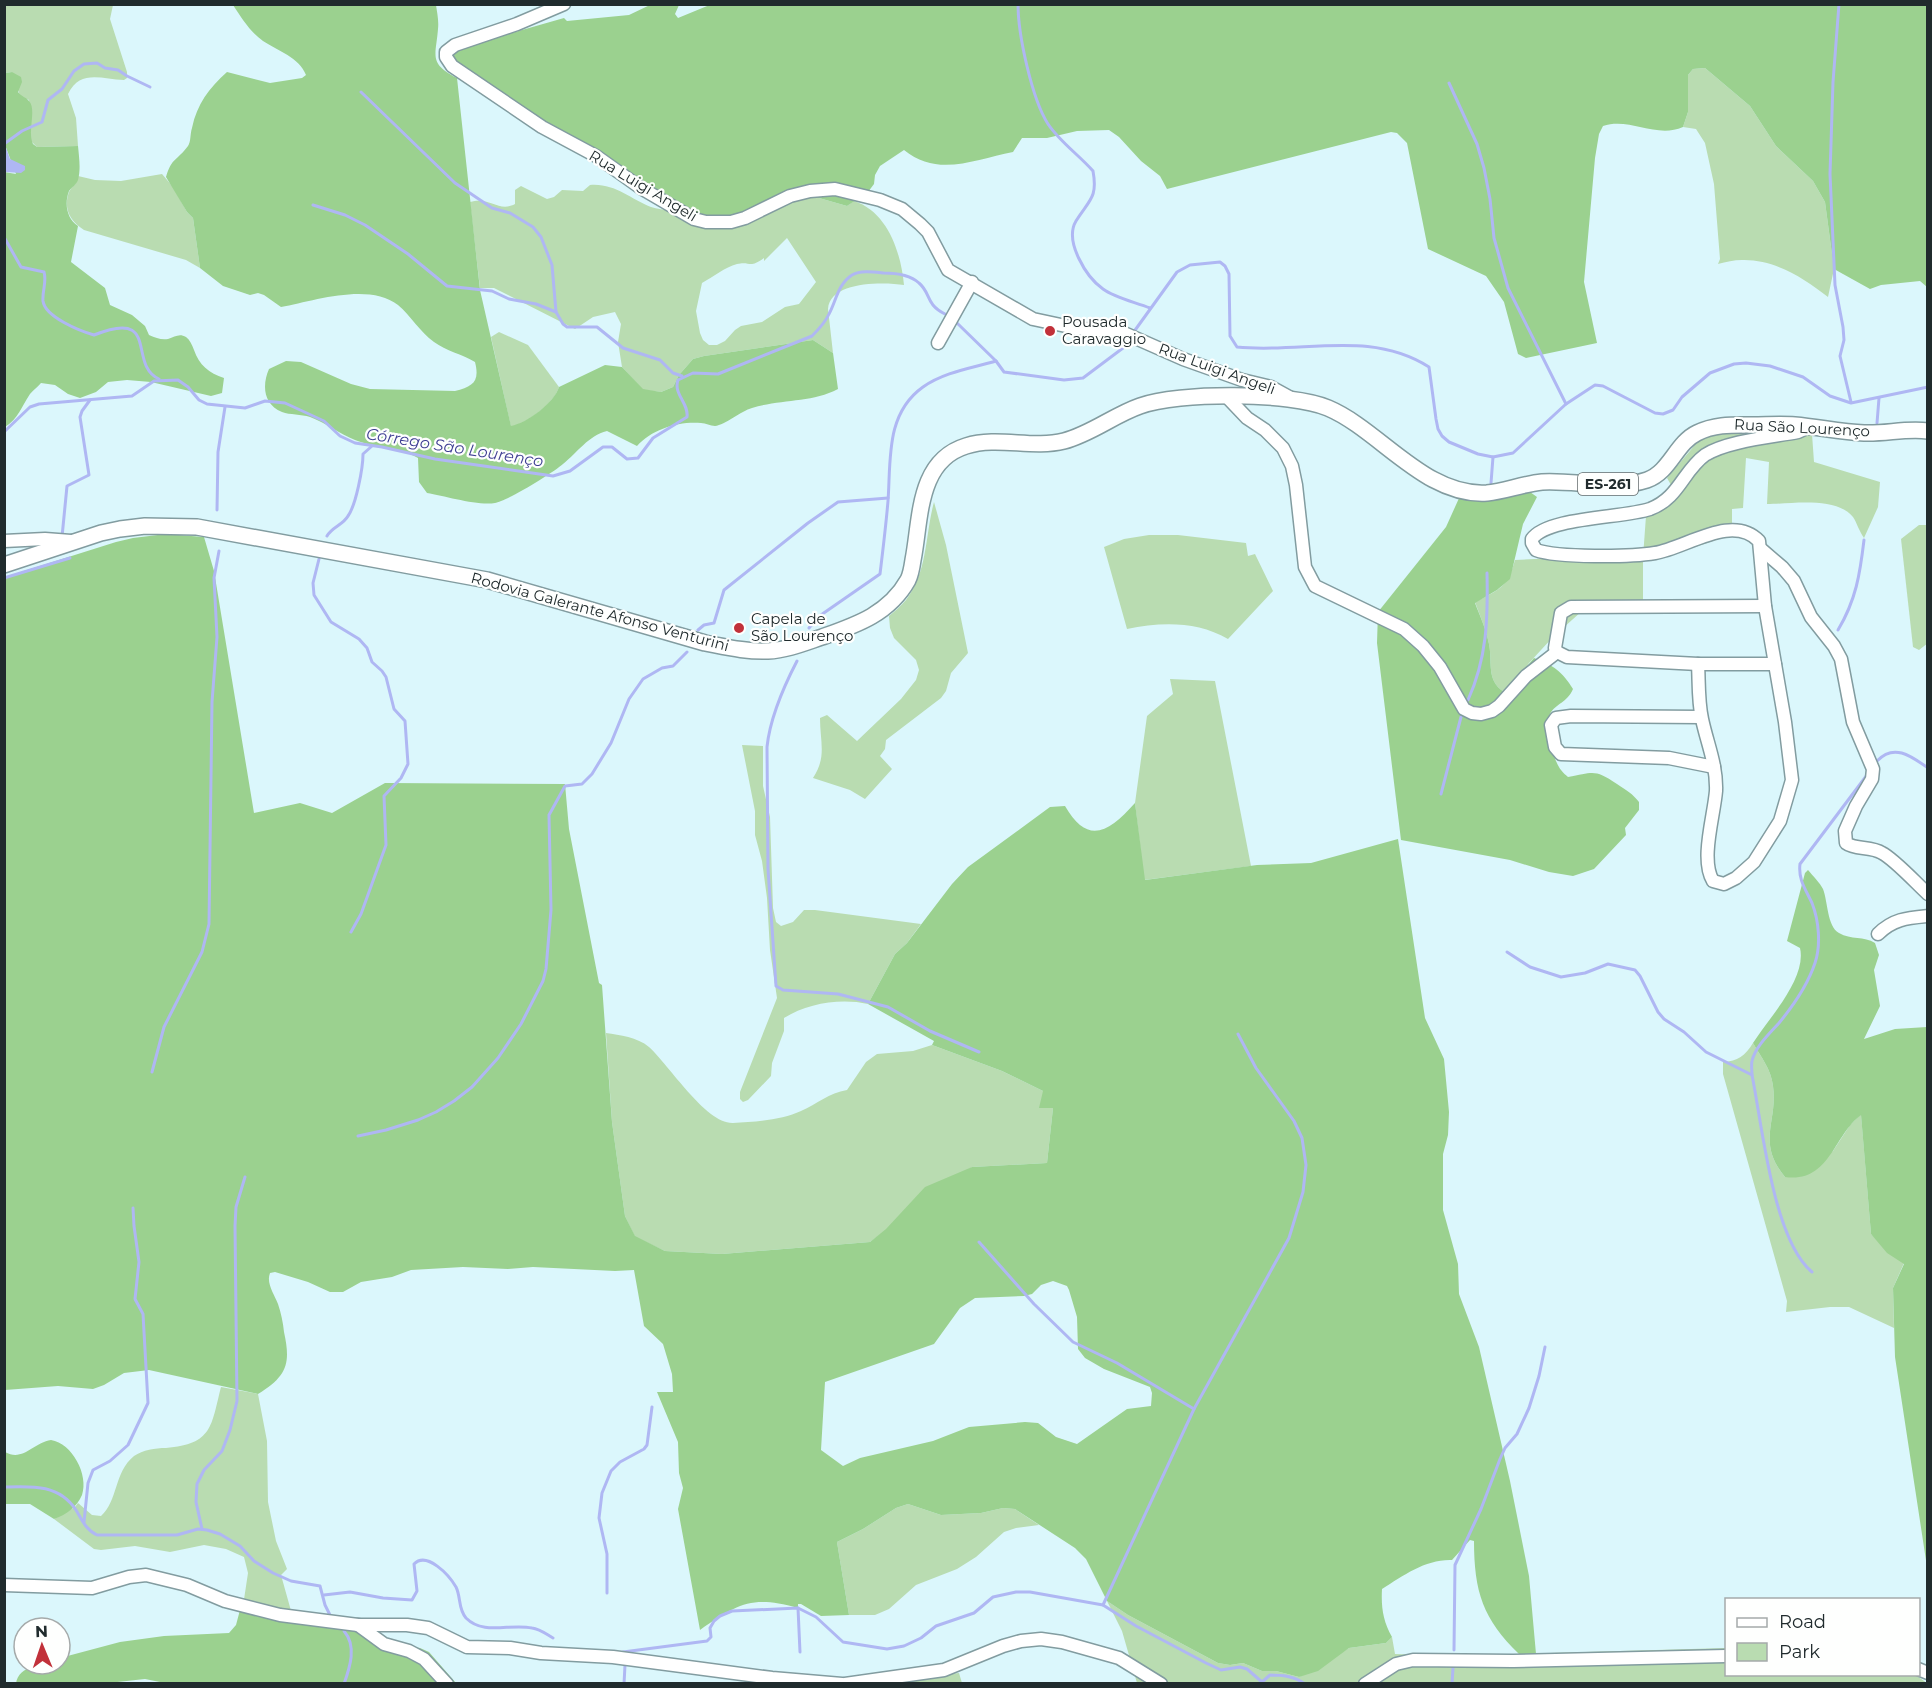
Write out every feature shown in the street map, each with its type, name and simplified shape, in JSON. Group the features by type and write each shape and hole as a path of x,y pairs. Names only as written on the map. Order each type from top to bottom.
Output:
{"main road":[{"name":"Rodovia Galerante Afonso Venturini","path":"4,565 101,533 154,526 197,527 487,580 705,643 732,649 769,651 790,648 864,622 882,611 899,594 910,577 923,496 928,480 939,464 949,455 964,447 984,443 1043,444 1062,441 1078,436 1136,407 1175,398 1293,399"},
{"name":"Rua São Lourenço","path":"1293,399 1314,403 1351,419 1432,479 1466,491 1485,493 1542,482 1598,484 1643,481 1660,472 1683,441 1694,434 1725,424 1791,425 1866,433 1906,429 1928,431"}],"street":[{"name":"Rua Luigi Angeli","path":"564,4 517,24 455,45 446,52 446,57 452,66 542,127 596,156 641,188 694,219 706,222 731,222 745,218 790,196 810,191 835,189 858,194 891,205 910,216 928,232 948,270 1033,319 1052,325 1124,333 1193,363 1242,380 1271,387 1293,399"},
{"path":"938,343 972,282"},
{"path":"1227,397 1247,418 1265,430 1283,448 1292,466 1305,567 1315,586 1404,629 1423,646 1440,667 1464,708 1472,713 1492,711 1526,676 1557,652"},
{"path":"1698,664 1701,717 1714,767 1716,788 1707,865 1710,876 1718,884 1730,882 1754,862 1780,821 1791,789 1792,769 1765,606 1759,541 1752,534 1738,530 1726,530 1650,554 1575,555 1536,550 1532,543 1534,535 1570,522 1626,515 1651,509 1669,500 1692,469 1705,456 1724,447 1798,432 1810,427"},
{"path":"4,542 45,539 76,542"},
{"path":"1761,549 1794,581 1811,617 1834,646 1841,659 1853,722 1874,775 1845,831 1846,843 1851,847 1871,849 1885,854 1928,894"},
{"path":"1765,606 1571,607 1561,613 1555,648 1557,652 1567,657 1698,664 1775,664"},
{"path":"1701,717 1571,716 1556,718 1551,725 1555,747 1561,754 1669,758 1714,767"},
{"path":"1878,934 1895,921 1908,917 1928,916"},
{"path":"4,1585 92,1588 129,1577 146,1575 187,1585 225,1601 280,1615 358,1626 417,1626 428,1628 467,1647 478,1649 510,1648 541,1653 613,1657 772,1678 843,1683 944,1670 1003,1646 1041,1639 1062,1642 1119,1658 1161,1683"},
{"path":"358,1626 384,1644 409,1651 424,1659 447,1683"},
{"path":"1365,1683 1396,1664 1413,1660 1514,1661 1725,1656"}],"green space":[{"path":"652,4 679,5 675,14 678,18 712,4 1927,5 1927,287 1920,281 1881,285 1870,289 1834,269 1825,202 1813,181 1776,146 1750,106 1705,68 1693,69 1688,75 1688,112 1683,127 1663,131 1623,124 1603,126 1599,134 1595,158 1584,282 1597,343 1526,358 1518,354 1504,302 1486,276 1428,249 1407,143 1397,133 1391,132 1167,189 1160,176 1109,130 1077,131 1047,138 1022,138 1013,152 957,164 930,163 904,150 880,166 875,175 874,184 868,192 847,206 805,194 763,208 752,207 735,216 699,218 470,81 451,56 452,50 564,18 567,21 629,15"},
{"path":"5,5 113,5 110,19 127,78 124,80 85,78 73,86 68,94 76,118 78,146 37,147 31,141 29,100 20,96 12,72 5,73"},
{"path":"233,5 436,5 438,23 436,58 442,68 457,78 480,290 511,426 525,421 539,411 552,399 559,387 605,365 622,367 643,389 661,392 673,387 679,375 693,359 813,340 833,353 838,389 817,397 752,408 715,426 693,423 666,427 650,435 637,446 607,431 600,433 558,468 530,486 509,498 488,504 427,493 419,482 418,458 403,451 363,443 310,417 285,413 276,409 266,394 265,381 269,369 286,361 301,362 351,384 370,389 455,391 471,385 477,374 475,362 434,342 398,305 386,298 357,294 341,295 281,307 264,295 258,293 250,295 223,286 200,268 193,218 166,177 173,162 189,144 194,119 201,104 209,90 227,72 270,83 302,78 306,75 293,59 254,33"},
{"path":"1705,68 1750,106 1776,146 1813,181 1825,202 1834,269 1828,297 1809,283 1777,266 1742,260 1718,264 1720,259 1714,184 1705,143 1696,129 1683,127 1688,112 1688,75 1693,69"},
{"path":"12,72 21,77 22,82 18,92 31,105 33,144 37,147 78,146 79,176 69,191 67,201 69,215 78,226 71,262 105,288 110,305 132,315 145,326 149,335 163,339 179,335 187,338 202,364 209,371 224,378 222,393 211,396 151,382 127,380 108,382 96,392 80,398 68,394 55,385 41,383 30,394 17,416 5,427 4,172 16,174 5,145 5,73"},
{"path":"162,174 193,218 200,268 186,260 84,230 75,223 67,209 69,192 78,176 95,180 121,181"},
{"path":"590,185 607,186 651,207 684,211 745,211 752,207 763,208 805,194 847,206 854,201 866,206 876,214 891,235 900,260 904,285 859,285 838,293 831,300 828,309 833,353 813,340 704,356 693,359 679,375 673,387 661,392 643,390 622,367 618,342 621,324 615,312 593,317 575,329 494,288 480,288 470,202 484,201 504,207 509,206 515,204 515,190 521,186 547,199 554,197 562,190 583,191","holes":["787,238 816,282 799,304 785,307 762,322 741,326 725,341 717,345 709,345 703,340 696,311 702,283 728,267 742,263 753,264 764,258 764,261"]},
{"path":"499,332 528,345 559,387 552,400 539,412 511,427 491,337"},
{"path":"1723,430 1812,434 1814,462 1880,482 1878,507 1864,538 1853,517 1836,506 1813,503 1767,504 1769,462 1746,458 1743,508 1732,509 1732,532 1725,537 1674,554 1643,558 1643,601 1582,611 1529,663 1508,694 1501,690 1493,679 1488,638 1475,602 1501,587 1509,577 1515,560 1643,557 1646,516 1662,509 1678,497 1667,478 1700,439"},
{"path":"1530,492 1537,497 1523,524 1510,579 1475,603 1488,638 1493,679 1501,690 1508,694 1534,658 1557,670 1573,689 1568,697 1552,710 1548,719 1550,742 1558,765 1568,777 1589,773 1604,776 1629,792 1639,802 1639,810 1625,828 1626,835 1594,869 1573,876 1549,872 1510,860 1401,840 1377,643 1378,612 1446,527 1460,496"},
{"path":"934,502 946,545 968,653 951,673 946,691 941,698 886,740 885,749 880,756 892,769 865,799 850,790 813,778 820,763 822,749 820,718 827,715 857,741 901,699 916,680 919,670 916,660 894,638 889,616 906,600 918,577"},
{"path":"1919,525 1927,525 1928,643 1919,650 1913,647 1901,539"},
{"path":"166,534 204,537 214,571 254,813 300,803 332,813 385,783 565,784 569,829 599,983 602,985 612,1122 625,1216 635,1236 665,1251 722,1254 870,1242 886,1229 925,1187 972,1167 1047,1163 1053,1108 1039,1108 1043,1091 1002,1071 932,1045 934,1041 868,1004 895,954 907,943 952,884 968,867 1050,807 1065,806 1082,826 1090,830 1099,830 1116,821 1135,803 1145,880 1257,865 1311,863 1398,839 1425,1018 1444,1059 1449,1112 1448,1135 1443,1154 1443,1210 1458,1264 1459,1294 1479,1347 1510,1481 1529,1576 1536,1654 1519,1654 1489,1616 1483,1604 1476,1575 1474,1541 1470,1540 1452,1560 1424,1565 1382,1589 1383,1614 1392,1637 1386,1643 1349,1648 1318,1671 1299,1677 1276,1671 1262,1671 1243,1663 1230,1665 1218,1663 1128,1615 1107,1601 1086,1559 1075,1548 1015,1509 1003,1508 981,1513 941,1515 908,1504 896,1508 837,1542 849,1615 821,1616 801,1604 798,1604 798,1608 756,1602 735,1608 700,1630 678,1509 683,1488 679,1473 678,1442 657,1392 673,1392 672,1374 663,1344 644,1326 634,1270 463,1267 411,1270 392,1277 361,1282 343,1292 330,1292 308,1282 275,1272 270,1273 269,1281 282,1318 286,1361 281,1375 258,1394 149,1370 124,1373 93,1389 58,1386 5,1390 5,577 133,538","holes":["1053,1281 1067,1286 1077,1317 1078,1349 1085,1358 1104,1369 1150,1387 1151,1406 1127,1409 1077,1444 1056,1437 1038,1423 1025,1422 969,1427 933,1441 860,1458 843,1466 821,1450 825,1382 934,1344 960,1308 975,1298 1024,1296 1032,1294 1041,1285"]},
{"path":"1149,535 1178,535 1246,543 1248,556 1255,554 1273,591 1228,639 1191,626 1166,624 1127,629 1104,547 1124,539"},
{"path":"1170,679 1215,681 1251,866 1144,880 1135,803 1147,716 1173,694"},
{"path":"742,745 763,746 763,786 770,817 773,908 776,922 781,926 793,922 804,910 815,910 921,924 907,943 895,954 868,1004 825,1003 803,1009 784,1018 784,1031 772,1063 771,1076 748,1100 743,1102 740,1099 740,1092 777,998 762,861 755,835 755,811"},
{"path":"1808,870 1823,889 1835,930 1848,937 1866,939 1875,943 1879,955 1874,970 1880,1006 1864,1039 1895,1029 1927,1027 1927,1567 1895,1357 1893,1288 1904,1264 1887,1253 1871,1234 1861,1115 1821,1166 1812,1173 1800,1177 1785,1177 1776,1165 1770,1142 1774,1099 1772,1080 1753,1043 1785,997 1798,972 1801,960 1800,948 1787,941 1805,873"},
{"path":"606,1033 628,1037 649,1047 688,1092 711,1114 722,1121 733,1123 768,1120 793,1114 829,1096 847,1090 866,1062 877,1054 913,1051 932,1045 1002,1071 1043,1091 1053,1108 1047,1163 972,1167 870,1242 722,1254 665,1251 635,1237 625,1216 612,1122"},
{"path":"1753,1043 1772,1080 1774,1099 1770,1142 1776,1165 1785,1177 1833,1151 1850,1125 1861,1114 1871,1234 1904,1263 1893,1288 1894,1328 1849,1307 1786,1312 1787,1301 1723,1074 1723,1062 1741,1057"},
{"path":"221,1387 258,1394 267,1441 268,1502 276,1541 287,1569 281,1575 293,1618 243,1606 248,1573 244,1557 226,1549 204,1545 170,1552 135,1546 94,1549 54,1519 78,1503 92,1515 101,1516 111,1503 123,1470 134,1456 149,1450 181,1446 201,1437 212,1422"},
{"path":"51,1440 59,1442 72,1453 81,1470 84,1487 77,1503 67,1513 54,1519 30,1504 4,1504 5,1452 17,1455"},
{"path":"908,1504 941,1515 981,1513 1003,1508 1015,1509 1039,1525 1004,1532 976,1557 957,1569 916,1585 889,1609 875,1615 849,1615 837,1542 896,1508"},
{"path":"1107,1601 1128,1615 1218,1663 1230,1665 1243,1663 1262,1671 1276,1671 1299,1677 1349,1648 1386,1643 1392,1637 1395,1654 1495,1657 1519,1654 1725,1648 1725,1676 1917,1676 1927,1683 1137,1683 1122,1631"},
{"path":"240,1610 348,1621 382,1642 420,1648 429,1652 456,1683 170,1684 145,1679 99,1684 16,1684 19,1676 72,1676 72,1655 120,1642 164,1636 229,1633 236,1625"},
{"path":"959,1673 962,1683 801,1684 913,1678"}],"water":[{"path":"5,145 10,159 25,166 25,170 21,173 5,172"}],"waterway":[{"path":"1018,4 1020,32 1027,66 1042,113 1058,137 1093,171 1093,193 1073,229 1075,248 1079,258 1090,276 1103,289 1150,308"},
{"path":"1839,4 1833,82 1830,174 1835,285 1844,340 1840,356 1851,402"},
{"path":"4,144 22,131 42,122 48,100 62,89 74,71 84,64 97,63 105,68 118,70 150,87"},
{"path":"1449,83 1477,144 1484,168 1494,238 1508,288 1566,404"},
{"path":"361,92 455,183 492,208 510,213 533,227 541,237 552,265 556,312 563,324 567,327 597,327 623,348 660,360 673,373 682,376"},
{"path":"313,205 345,215 365,225 408,254 447,286 492,291 509,299 536,304 556,312"},
{"path":"4,237 21,267 44,272 43,301 45,307 56,318 94,335 115,329 128,329 136,333 145,362 150,372 159,379"},
{"name":"Córrego São Lourenço","path":"1133,333 1177,272 1190,265 1220,262 1229,274 1230,336 1237,347 1359,346 1383,349 1406,356 1429,367 1436,419 1442,436 1449,442 1478,454 1493,457 1513,453 1566,404 1595,385 1603,386 1655,413 1663,414 1673,410 1682,397 1710,373 1734,364 1770,366 1803,377 1830,396 1851,403 1928,387"},
{"name":"Córrego São Lourenço","path":"4,432 30,407 39,404 132,396 154,381 178,380 188,387 199,400 207,404 245,408 265,401 285,403 324,421 340,436 355,443 435,459 553,476 570,471 603,447 612,447 627,459 638,458 653,438 687,417 686,407 678,390 678,380 693,373 718,374 812,336 826,320 843,283 856,273 893,273 911,278 923,287 934,306 945,314"},
{"name":"Córrego São Lourenço","path":"957,323 996,361 1004,372 1064,380 1083,378 1123,348 1130,338"},
{"path":"809,628 818,617 880,574 892,439 902,411 911,398 923,387 940,378 996,361"},
{"path":"1877,423 1879,398"},
{"path":"62,537 67,486 89,475 80,417 90,400"},
{"path":"217,510 218,452 225,407"},
{"path":"327,536 346,519 351,511 362,468 363,454 372,446"},
{"path":"1491,483 1493,457"},
{"path":"698,630 704,625 714,623 724,590 838,502 888,498"},
{"path":"1838,630 1849,608 1856,586 1864,540"},
{"path":"152,1072 164,1027 202,952 209,924 212,702 217,637 214,578 219,551"},
{"path":"4,578 70,558"},
{"path":"319,559 313,583 314,595 331,622 359,639 367,648 372,662 386,677 394,709 405,721 408,764 401,778 384,796 386,845 361,914 351,932"},
{"path":"1468,700 1483,653 1487,573"},
{"path":"358,1136 386,1130 436,1112 472,1087 498,1058 521,1024 543,981 546,969 551,910 549,815 565,786 582,784 592,774 611,743 629,699 643,679 662,668 673,666 687,652"},
{"path":"797,661 778,703 767,747 768,869 776,986 783,990 838,994 888,1007 930,1031 979,1052"},
{"path":"1441,794 1461,717"},
{"path":"1877,761 1883,756 1896,752 1909,756 1928,768"},
{"path":"1812,1272 1799,1256 1788,1235 1779,1209 1765,1150 1752,1063 1759,1045 1800,994 1817,956 1819,941 1816,917 1801,880 1800,864 1867,775"},
{"path":"1507,952 1530,967 1561,977 1585,973 1608,964 1635,970 1664,1019 1684,1032 1706,1052 1752,1075"},
{"path":"1103,1605 1194,1409 1289,1238 1303,1192 1306,1165 1302,1138 1294,1121 1256,1068 1238,1034"},
{"path":"202,1529 196,1502 197,1484 204,1470 222,1451 237,1401 235,1226 236,1207 245,1177"},
{"path":"84,1522 88,1483 93,1470 110,1461 128,1445 148,1403 143,1314 135,1299 139,1262 133,1208"},
{"path":"979,1242 1034,1304 1073,1342 1117,1363 1194,1409"},
{"path":"1454,1650 1455,1565 1481,1509 1505,1448 1517,1434 1529,1408 1545,1347"},
{"path":"607,1593 607,1554 599,1518 602,1493 611,1471 620,1462 647,1445 652,1407"},
{"path":"4,1487 44,1488 62,1495 76,1510 87,1528 97,1535 177,1535 198,1529 220,1534 240,1546 254,1561 273,1573 291,1581 320,1586 331,1617"},
{"path":"324,1595 350,1592 412,1600 417,1591 414,1564 425,1560 437,1566 453,1582 458,1591 463,1614 473,1623 489,1628 532,1628 553,1638"},
{"path":"623,1652 707,1641 711,1637 710,1628 714,1621 732,1611 798,1608 816,1617 843,1642 887,1649 904,1646 921,1638 936,1626 974,1613 993,1597 1016,1592 1030,1592 1103,1605 1136,1626 1221,1670 1240,1667 1247,1669 1262,1682 1270,1675 1274,1675 1292,1678 1305,1684"},
{"path":"798,1608 800,1652"},
{"path":"344,1631 351,1650 350,1664 344,1684"},
{"path":"624,1684 625,1665"},
{"path":"1452,1684 1453,1668"}],"place":[{"name":"Pousada Caravaggio","path":"1050,331"},
{"name":"Capela de São Lourenço","path":"739,628"}]}
